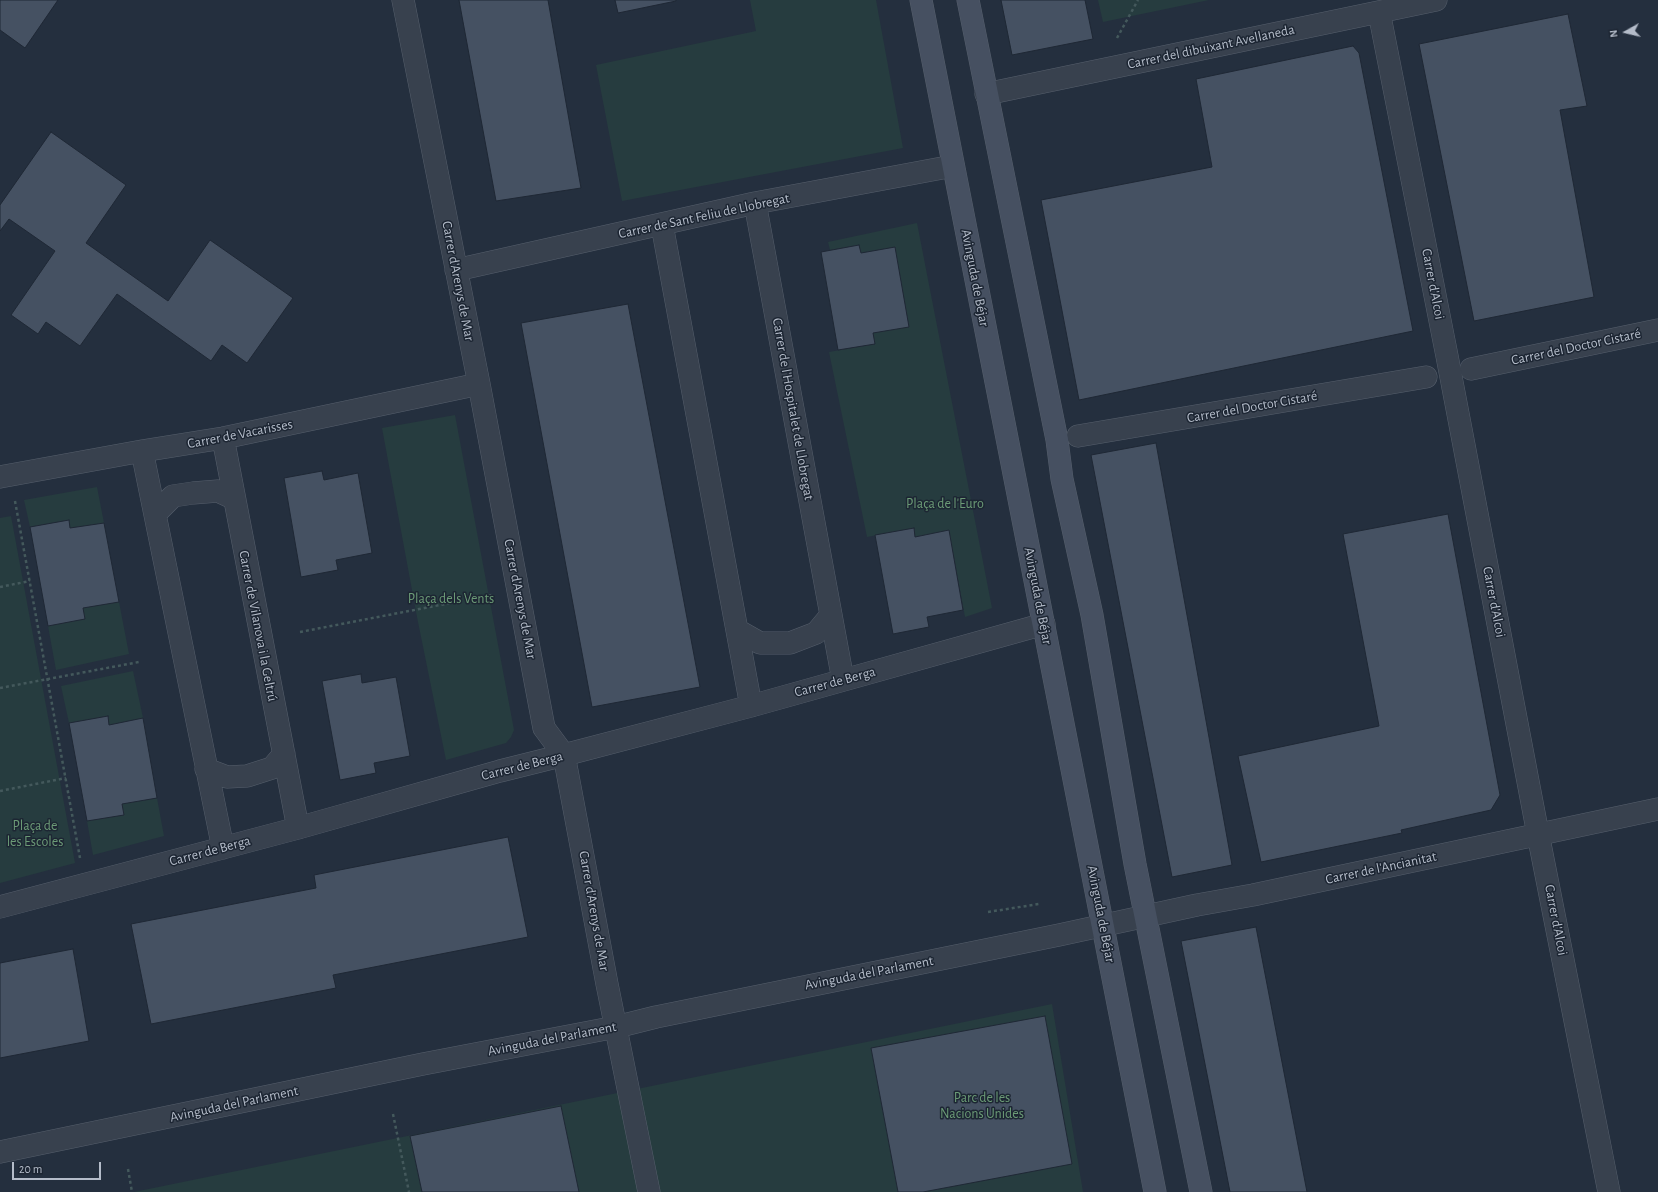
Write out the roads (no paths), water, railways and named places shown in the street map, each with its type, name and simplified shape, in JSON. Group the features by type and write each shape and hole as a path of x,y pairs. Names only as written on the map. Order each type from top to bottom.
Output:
{"main road":[{"name":"Avinguda de Béjar","path":"921,0 1155,1192"},
{"path":"968,0 1057,440 1062,478 1092,615 1135,864 1200,1192"}],"street":[{"name":"Carrer d'Arenys de Mar","path":"403,0 479,384 544,728 564,756 649,1192"},
{"name":"Carrer del dibuixant Avellaneda","path":"986,94 1436,0"},
{"name":"Carrer d'Alcoi","path":"1379,12 1609,1192"},
{"name":"Carrer de Sant Feliu de Llobregat","path":"456,270 755,203 953,166"},
{"name":"Carrer de l'Hospitalet de Llobregat","path":"755,203 843,680"},
{"path":"662,225 751,706"},
{"name":"Carrer del Doctor Cistaré","path":"1471,369 1658,330"},
{"name":"Carrer del Doctor Cistaré","path":"1078,436 1426,377"},
{"name":"Carrer de Vacarisses","path":"0,477 223,438 479,384"},
{"name":"Carrer de Vilanova i la Geltrú","path":"223,438 233,498 298,828"},
{"path":"142,451 223,848"},
{"path":"155,514 173,496 218,491 233,498"},
{"path":"738,630 760,643 790,644 816,633 831,615"},
{"name":"Carrer de Berga","path":"0,907 298,828 500,771 564,756 751,706 1044,624"},
{"path":"206,769 227,777 248,776 272,768 284,754"},
{"name":"Carrer de l'Ancianitat","path":"1103,926 1658,809"},
{"name":"Avinguda del Parlament","path":"0,1152 423,1064 616,1027 663,1015 1103,926"}],"park label":[{"name":"Plaça de l'Euro","path":"945,504"},
{"name":"Plaça dels Vents","path":"451,599"},
{"name":"Plaça de les Escoles","path":"35,834"},
{"name":"Parc de les Nacions Unides","path":"982,1106"}]}
